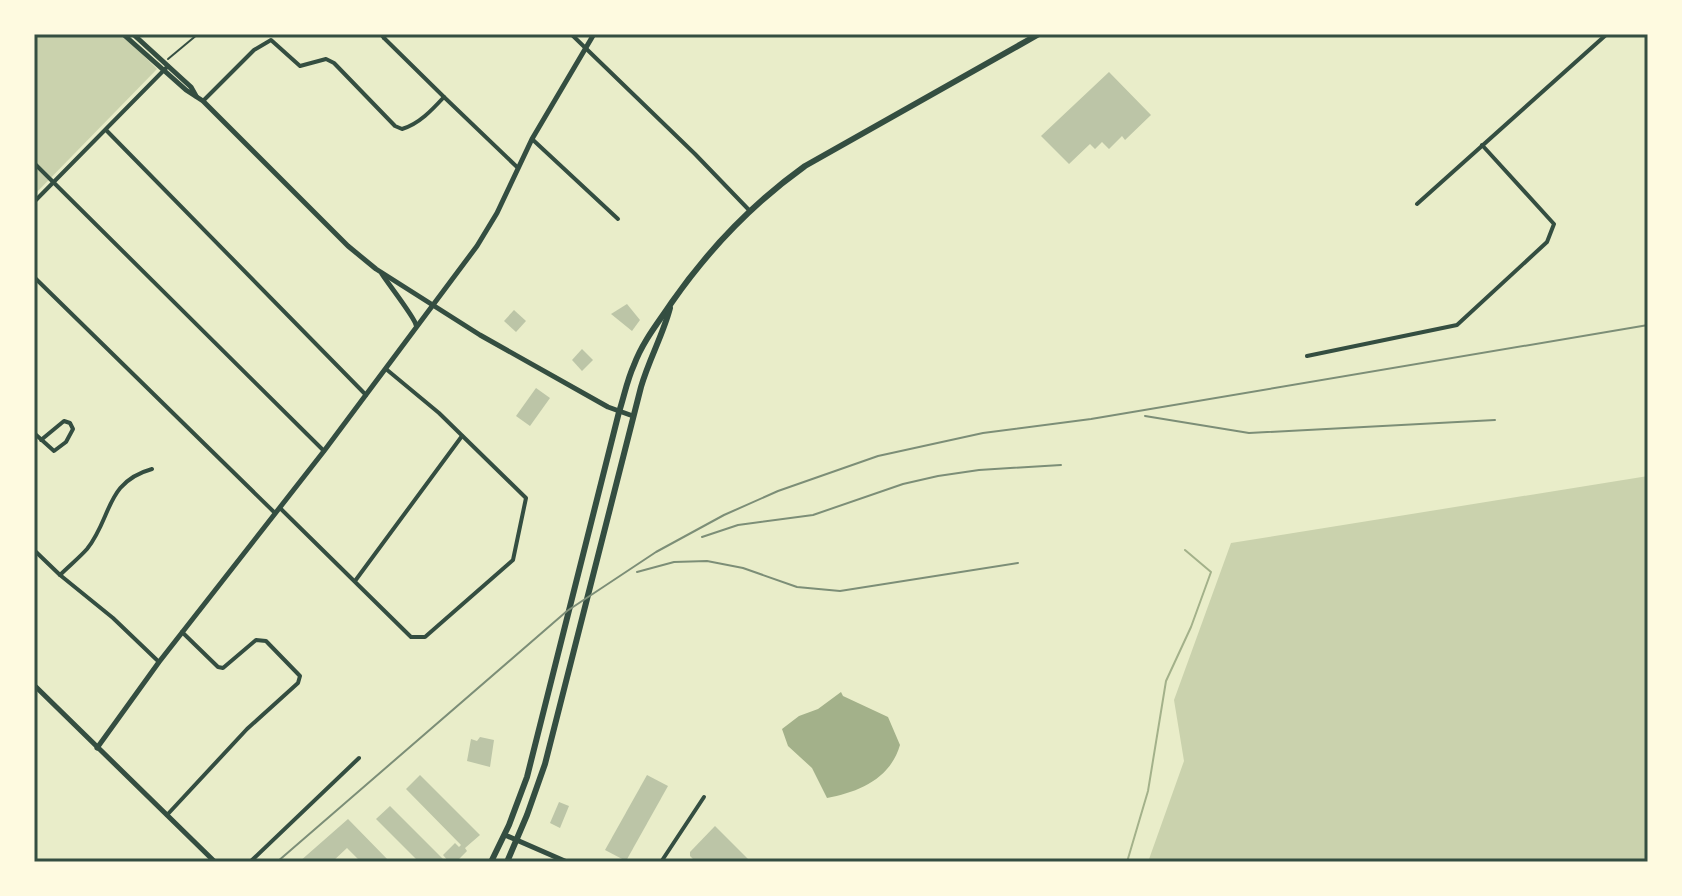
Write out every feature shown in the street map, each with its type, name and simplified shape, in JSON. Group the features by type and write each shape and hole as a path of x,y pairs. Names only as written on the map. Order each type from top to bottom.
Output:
{"main road":[{"path":"491,862 505,835 530,766 619,412 633,366 654,325 697,268 749,210 805,166 1039,34"},
{"path":"507,862 545,764 647,365 666,325 671,305"}],"street":[{"path":"123,34 165,66"},
{"path":"133,34 348,246 382,273 480,335 619,412 633,416"},
{"path":"571,34 749,210"},
{"path":"97,748 159,662 386,369 497,213 532,139 594,34"},
{"path":"1417,204 1607,34"},
{"path":"384,35 517,167"},
{"path":"200,99 254,50 271,40 300,66 326,59 334,63 395,126 402,129 411,127 444,97"},
{"path":"34,202 165,66"},
{"path":"106,130 366,395"},
{"path":"532,139 618,219"},
{"path":"1307,356 1457,325 1547,242 1554,224 1482,145"},
{"path":"34,163 324,451"},
{"path":"382,273 401,305 415,318 416,327"},
{"path":"34,277 411,637 421,638 513,560 526,498 439,413 386,369"},
{"path":"34,433 41,440 54,451 66,442 73,429 70,423 64,421 41,440"},
{"path":"355,581 462,436"},
{"path":"60,575 87,548 117,490 139,472 152,469"},
{"path":"34,550 159,662"},
{"path":"167,815 247,729 298,683 300,676 266,641 256,640 223,668 218,667 182,632"},
{"path":"34,685 215,862"},
{"path":"250,862 359,758"},
{"path":"661,862 704,797"},
{"path":"505,835 567,862"}],"path":[{"path":"165,66 198,34"}],"shaded area":[{"path":"34,34 122,34 157,69 34,195"},
{"path":"1648,476 1648,862 1148,862 1184,761 1174,700 1231,543"},
{"path":"841,692 843,696 888,717 900,745 889,767 872,782 827,798 812,768 788,746 782,729"}],"building":[{"path":"1109,72 1151,115 1125,140 1122,136 1109,149 1102,142 1095,149 1090,144 1069,164 1041,136"},
{"path":"627,304 640,320 632,331 611,314"},
{"path":"514,310 526,321 516,332 504,321"},
{"path":"582,349 593,360 582,371 572,360"},
{"path":"536,388 550,398 530,426 516,416"},
{"path":"480,737 494,740 490,767 467,761 471,739 477,741"},
{"path":"420,775 480,835 465,848 467,851 456,862 449,862 443,855 455,843 459,847 461,845 406,789"},
{"path":"647,775 668,786 626,861 605,850"},
{"path":"559,802 569,806 560,828 550,823"},
{"path":"390,806 446,862 419,862 376,819"},
{"path":"348,819 390,862 361,862 347,848 332,862 299,862"},
{"path":"715,826 751,862 696,862 690,856 690,852"}],"waterway":[{"path":"34,36 41,34"},
{"path":"1127,862 1148,791 1166,681 1191,627 1211,572 1185,550"}],"railway":[{"path":"277,862 567,611 656,552 724,515 778,491 878,456 983,433 1091,419 1648,325"},
{"path":"1145,416 1249,433 1495,420"},
{"path":"702,537 738,525 813,515 903,484 938,476 1061,465"},
{"path":"637,572 674,562 707,561 743,568 797,587 840,591 1018,563"}]}
